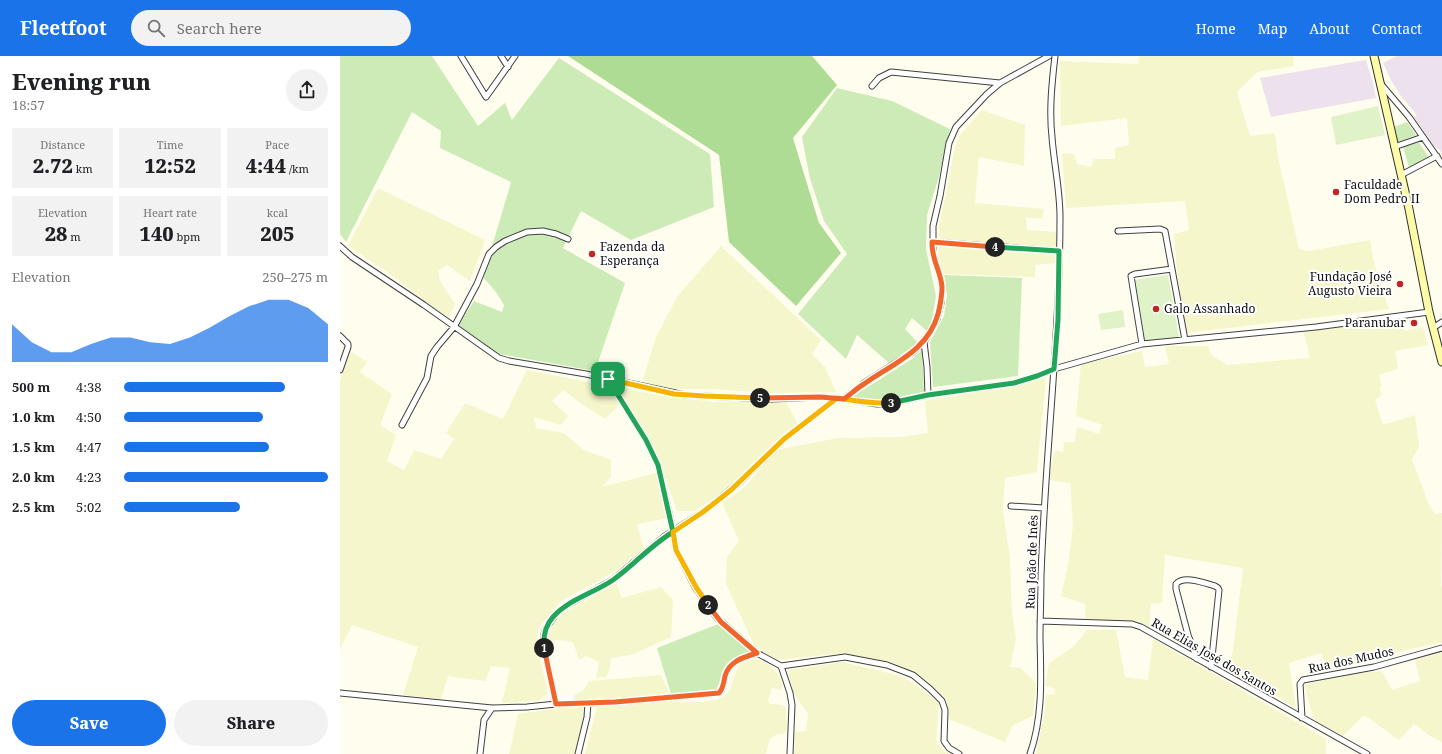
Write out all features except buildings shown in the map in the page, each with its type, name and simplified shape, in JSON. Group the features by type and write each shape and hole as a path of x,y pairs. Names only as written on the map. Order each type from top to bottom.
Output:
{"main road":[{"path":"1374,56 1409,209 1429,312 1442,362"}],"street":[{"path":"461,56 486,97 515,56"},
{"path":"501,56 508,67"},
{"path":"844,399 864,383 904,359 924,342 937,319 942,295 940,276 933,254 932,242 934,221 951,137 961,121 1000,83 1049,56"},
{"name":"Rua João de Inês","path":"1030,754 1036,734 1041,688 1040,621 1044,508 1058,320 1060,215 1057,170 1051,127 1052,76 1055,56"},
{"path":"872,86 879,78 891,72 1000,83"},
{"path":"1380,83 1409,117 1442,164"},
{"path":"1394,147 1423,137"},
{"path":"1401,175 1437,156"},
{"path":"1118,231 1160,229 1165,231 1185,340"},
{"path":"402,424 427,378 431,356 454,327 477,284 487,258 496,246 517,235 536,230 550,232 568,239"},
{"path":"932,242 1059,251"},
{"path":"340,246 352,257 424,305 499,358 685,395 771,398 820,397 877,404 893,403 928,395 1014,383 1054,369 1142,344 1316,327 1429,312"},
{"path":"1142,344 1130,278 1135,274 1172,269"},
{"path":"1433,328 1442,322"},
{"path":"340,336 348,344 340,370"},
{"path":"924,342 928,395"},
{"path":"608,379 646,440 658,465 676,550 701,597 721,622 757,653 781,666 845,657 887,666 913,675 930,688 942,701 944,710 944,741 949,748 959,754"},
{"path":"556,704 544,644 544,634 550,621 566,606 614,579 655,544 703,512 731,490 784,439 837,398"},
{"path":"1011,506 1044,508"},
{"path":"1197,659 1188,635 1175,586 1179,581 1187,580 1215,586 1219,590 1211,667"},
{"name":"Rua Elias José dos Santos","path":"1040,621 1137,625 1363,753"},
{"name":"Rua dos Mudos","path":"1302,718 1300,684 1303,680 1374,667 1442,648"},
{"path":"340,693 492,708 615,702 719,693 722,689 730,666 745,657 757,653"},
{"path":"781,666 790,693 792,705 790,754"},
{"path":"578,754 587,717 588,703"},
{"path":"480,754 484,720 492,708"}],"shaded area":[{"path":"1397,56 1442,56 1442,154 1440,150 1433,145 1414,117 1417,115 1401,96 1383,63"},
{"path":"1366,60 1376,98 1271,117 1260,78"}],"green space":[{"path":"340,56 432,56 478,126 505,103 512,120 559,58 710,154 714,207 631,240 581,211 563,248 625,283 595,371 499,354 457,326 474,301 502,312 504,305 496,292 483,277 511,182 440,148 441,131 412,112 346,242 340,234"},
{"path":"568,56 812,56 837,85 793,138 819,223 841,253 796,306 729,242 719,155"},
{"path":"1139,56 1293,56 1294,66 1257,72 1237,92 1250,136 1275,133 1278,157 1299,249 1309,251 1370,240 1374,263 1389,309 1186,333 1177,271 1174,234 1189,230 1185,201 1066,208 1062,153 1074,154 1077,164 1091,167 1094,159 1115,159 1115,148 1129,145 1127,118 1061,126 1060,61 1138,64"},
{"path":"837,88 892,101 950,129 939,177 927,215 926,249 936,296 932,320 927,331 912,318 905,329 918,343 889,363 857,335 846,359 798,314 847,254 824,221 810,179 802,137"},
{"path":"1378,106 1385,135 1336,145 1331,117"},
{"path":"982,110 1025,125 1024,166 979,157 975,203 1044,209 1042,218 1026,218 1027,230 1057,232 1056,263 1035,265 1035,277 943,274 938,255 939,224 954,151 960,135"},
{"path":"1407,122 1416,135 1398,142 1394,127"},
{"path":"1418,141 1429,158 1409,168 1403,146"},
{"path":"378,188 485,240 470,281 447,265 438,271 440,281 455,304 448,318 387,272 348,246"},
{"path":"721,246 821,340 812,354 825,367 836,392 770,393 710,389 678,389 642,383 656,337 677,297"},
{"path":"944,275 1022,278 1018,376 933,387 930,342 944,316 947,295"},
{"name":"Galo Assanhado","path":"1168,275 1179,337 1143,343 1133,280"},
{"path":"1123,310 1125,327 1101,330 1098,314"},
{"path":"1402,320 1405,331 1423,327 1428,345 1395,351 1398,369 1379,375 1382,385 1380,387 1381,396 1375,400 1383,425 1415,415 1419,447 1412,459 1429,505 1435,514 1442,513 1442,642 1328,668 1321,653 1289,663 1296,708 1228,671 1233,649 1243,568 1165,555 1162,603 1151,604 1149,628 1085,618 1085,604 1061,596 1068,565 1073,525 1070,483 1048,480 1055,450 1063,452 1064,442 1075,442 1077,427 1099,434 1102,425 1076,416 1081,364 1142,351 1145,367 1169,364 1165,346 1208,346 1212,356 1227,365 1310,358 1303,330"},
{"path":"922,350 924,392 887,400 852,397 912,359"},
{"path":"351,352 367,362 360,372 392,394 380,425 396,435 387,461 404,470 414,450 441,459 454,439 446,433 465,403 503,419 527,370 607,386 620,404 605,419 563,390 552,401 568,416 561,425 534,417 536,428 564,433 584,450 611,460 611,477 602,487 656,473 667,518 637,524 644,549 609,575 561,601 538,629 538,650 548,693 538,701 502,703 510,668 491,666 485,681 448,676 441,699 403,695 418,647 352,625 340,649 340,380"},
{"path":"1046,378 1037,472 1005,478 1003,511 1010,557 1012,613 1016,639 1010,667 1021,668 1036,683 1033,716 1013,725 1005,742 949,719 947,700 926,681 893,662 835,654 777,660 754,645 726,584 727,557 739,541 722,503 745,487 776,450 838,438 899,437 928,433 925,401"},
{"path":"623,388 647,393 713,402 785,400 798,424 788,430 730,487 695,511 677,511 658,456 623,396"},
{"path":"616,583 622,598 661,587 673,600 671,637 631,655 611,658 610,668 606,677 596,678 599,662 586,656 579,660 573,642 557,640 547,644 548,631 562,614"},
{"path":"718,624 751,652 731,661 725,668 716,691 671,694 657,648"},
{"path":"1087,630 1116,630 1125,677 1148,680 1153,639 1326,739 1326,754 1036,754 1045,712 1046,695 1054,694 1055,689 1045,686 1049,663 1074,646"},
{"path":"1442,653 1442,742 1430,736 1414,724 1399,740 1364,715 1343,736 1314,720 1304,685 1356,673 1382,671 1392,690 1420,681 1415,660"},
{"path":"751,660 759,660 771,666 780,677 782,685 781,690 772,688 768,700 770,704 783,705 786,708 787,728 785,733 777,734 770,739 766,754 585,754 597,706 654,701 703,702 716,700 725,696 730,690 739,666 742,663"},
{"path":"843,662 901,676 924,690 939,704 936,741 944,751 949,754 794,754 795,732 806,731 808,714 793,692 788,670"},
{"path":"661,675 670,695 575,701 573,696 584,690 589,681"},
{"path":"584,706 582,725 575,754 509,754 518,714"}],"place":[{"name":"Faculdade Dom Pedro II","path":"1336,192"},
{"name":"Fazenda da Esperança","path":"592,254"},
{"name":"Fundação José Augusto Vieira","path":"1400,284"},
{"name":"Galo Assanhado","path":"1156,309"},
{"name":"Paranubar","path":"1414,323"}],"route":[{"path":"608,379 646,440 658,465 673,532 665,536 614,579 566,606 550,621 543,639 556,704 615,702 719,693 721,692 730,666 745,657 757,653 721,622 701,597 676,550 673,532 703,512 731,490 769,452 817,412 837,398 877,404 893,403 928,395 1014,383 1054,369 1058,320 1059,251 932,242 933,254 942,287 941,303 937,319 933,327 924,342 913,352 864,383 844,399 837,398 820,397 771,398 685,395 674,394 608,379"}]}
